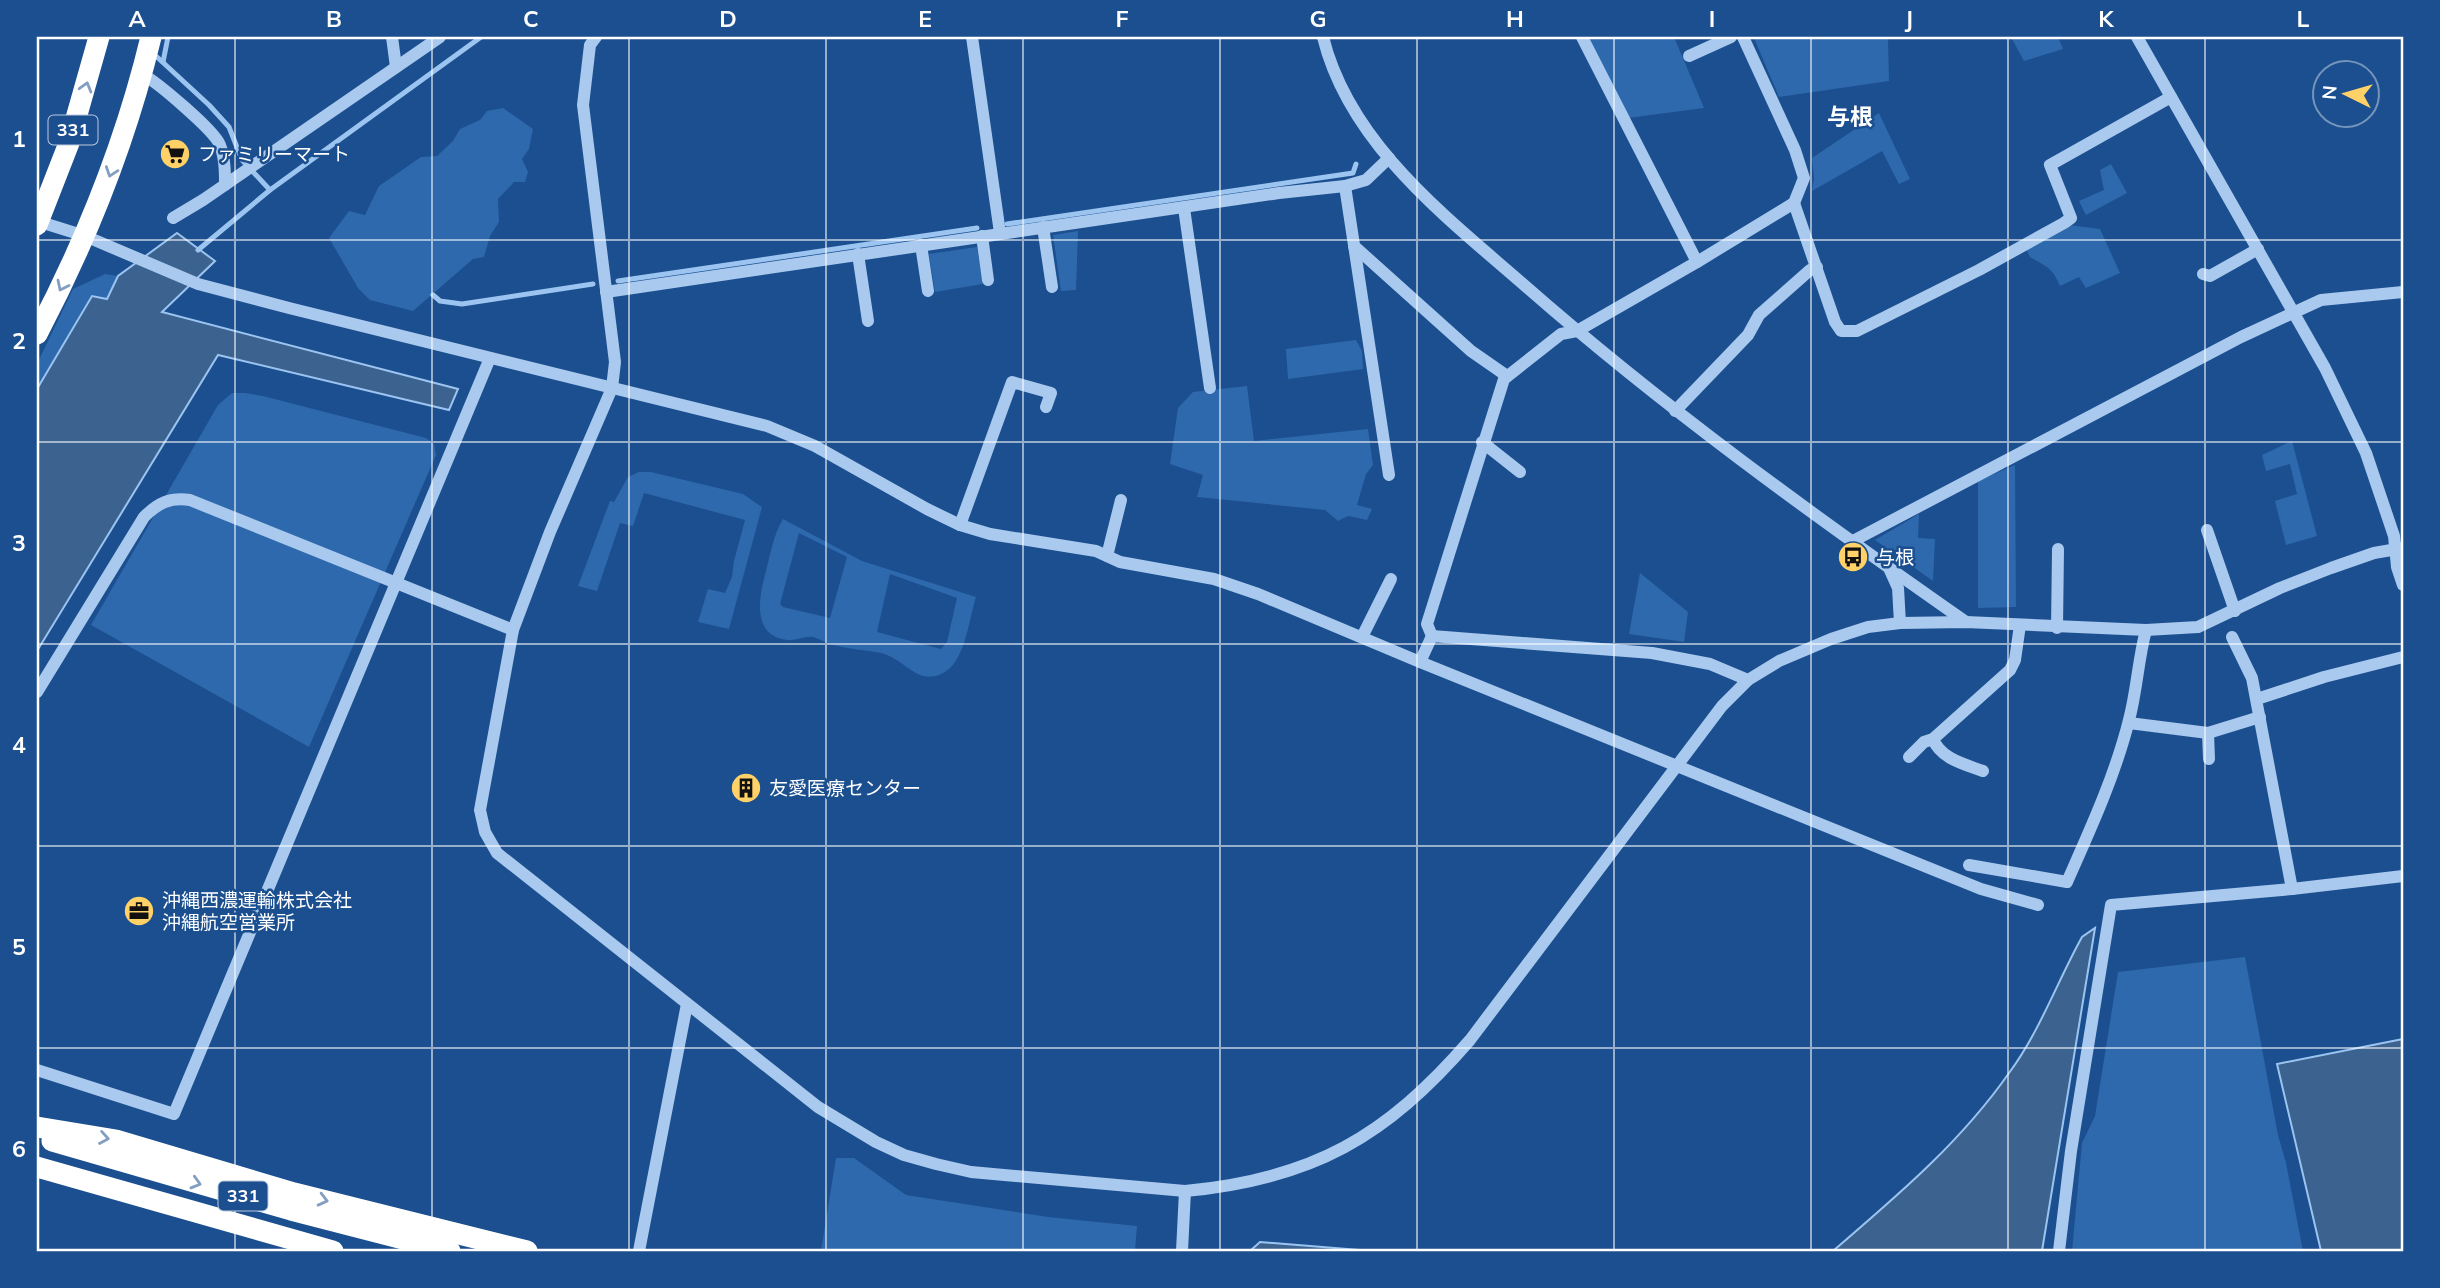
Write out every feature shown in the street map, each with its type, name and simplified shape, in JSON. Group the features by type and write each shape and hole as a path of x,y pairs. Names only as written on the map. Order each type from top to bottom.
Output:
{"highway":[{"name":"331","path":"37,222 73,131 99,37"},
{"name":"331","path":"37,334 85,236 104,190 142,74 151,37"},
{"path":"37,1127 116,1140 293,1193 527,1251"},
{"name":"331","path":"37,1136 291,1210 450,1251"},
{"name":"331","path":"37,1167 313,1248 333,1251"}],"street":[{"path":"392,37 396,67"},
{"path":"173,218 440,37"},
{"path":"596,37 590,45 583,105 615,362 612,388 550,531 513,630 480,810 490,844 497,853 818,1107 860,1135 904,1155 971,1172 1185,1191 1219,1188 1259,1179 1313,1162 1351,1145 1425,1090 1469,1041 1734,692 1779,661 1868,627 1900,623 1966,622 2146,630 2198,627 2280,588 2331,568 2374,553 2400,549"},
{"path":"972,37 1000,233"},
{"path":"1323,37 1327,55 1343,91 1363,124 1389,158 1432,202 1577,331 1675,411 1851,542 1966,622"},
{"path":"1581,37 1697,262"},
{"path":"1689,56 1731,37"},
{"path":"1420,662 1432,636 1427,624 1482,442 1499,387 1507,376 1561,334 1577,331 1697,262 1794,203 1801,192 1804,178 1795,150 1743,37"},
{"path":"2137,37 2325,368 2366,453 2400,549 2397,567 2403,584"},
{"path":"142,74 210,130 220,144 230,181"},
{"path":"1794,203 1835,322 1841,331 1857,331 1979,270 2071,218 2050,165 2171,97"},
{"path":"606,292 1000,233 1345,186 1366,180 1389,158"},
{"path":"1345,186 1389,475"},
{"path":"1184,208 1210,388"},
{"path":"37,222 85,236 198,284 767,426 792,435 960,525 990,534 1096,551 1120,562 1214,579 1258,594 1981,889 2038,905"},
{"path":"1044,227 1052,286"},
{"path":"982,236 988,280"},
{"path":"921,245 928,291"},
{"path":"1354,246 1471,351 1507,376"},
{"path":"2203,274 2210,276 2258,249"},
{"path":"858,254 868,321"},
{"path":"1675,411 1748,335 1759,315 1816,267"},
{"path":"1851,542 2134,393 2321,300 2403,292"},
{"path":"37,1070 174,1114 490,358"},
{"path":"960,525 1012,382 1051,393 1046,407"},
{"path":"1482,442 1520,472"},
{"path":"37,692 144,517 154,507 177,498 190,500 513,630"},
{"path":"1107,556 1121,500"},
{"path":"2207,530 2235,611"},
{"path":"2057,628 2058,549"},
{"path":"1889,568 1898,588 1900,623"},
{"path":"1362,637 1391,579"},
{"path":"1909,757 2010,670 2015,660 2020,625"},
{"path":"1969,865 2067,882 2099,809 2129,723 2146,630"},
{"path":"1432,636 1652,653 1710,664 1748,680"},
{"path":"2232,637 2252,678 2292,889"},
{"path":"2257,699 2324,677 2403,657"},
{"path":"2129,723 2208,733 2260,717"},
{"path":"2208,733 2209,759"},
{"path":"1933,739 1936,748 1945,755 1983,771"},
{"path":"2059,1251 2071,1151 2111,905 2403,876"},
{"path":"639,1251 687,1004"},
{"path":"1182,1251 1185,1191"}],"shaded area":[{"path":"1587,37 1674,37 1704,108 1628,118"},
{"path":"2011,37 2058,37 2063,49 2024,61"},
{"path":"1754,38 1888,38 1889,81 1779,97"},
{"path":"503,108 533,129 529,149 522,159 528,172 525,182 514,182 498,199 499,222 490,236 484,257 473,259 413,311 370,300 358,288 329,238 349,211 365,215 379,186 421,157 437,156 453,141 460,129 480,120 487,111"},
{"path":"1879,113 1910,179 1899,184 1882,151 1812,191 1812,158"},
{"path":"2111,164 2127,193 2086,215 2079,201 2104,190 2100,170"},
{"path":"2069,225 2100,229 2120,273 2086,288 2079,277 2060,286 2051,271 2030,257 2026,249"},
{"path":"1078,231 1076,290 1061,291 1053,235"},
{"path":"177,233 215,261 162,312 458,389 449,410 218,355 37,651 37,389 92,296 107,299 118,276"},
{"path":"977,247 983,284 935,292 929,254"},
{"path":"105,274 118,276 107,299 91,296 37,389 37,364 73,289"},
{"path":"1356,340 1362,351 1363,369 1288,379 1286,349"},
{"path":"1247,386 1254,441 1368,429 1373,465 1366,474 1357,505 1372,509 1367,520 1348,516 1338,521 1325,510 1197,497 1203,475 1170,464 1178,408 1193,392"},
{"path":"232,393 263,396 426,438 434,444 436,455 309,747 91,625 218,405"},
{"path":"2292,441 2317,536 2286,545 2275,501 2297,494 2290,464 2266,471 2262,455"},
{"path":"2015,465 2016,607 1978,608 1978,481"},
{"path":"639,472 651,472 743,494 762,507 729,629 698,622 708,589 725,593 732,577 745,520 644,493 633,526 620,523 597,591 578,586 610,501 614,502 628,477"},
{"path":"1919,514 1918,538 1935,539 1933,581 1875,540"},
{"path":"783,519 862,561 976,597 961,650 950,668 934,676 926,676 881,653 833,645 813,637 787,640 768,632 761,615 761,595 772,546","holes":["799,533 847,557 830,618 780,604","890,574 957,598 947,642 941,649 877,632"]},
{"path":"1640,573 1688,612 1684,642 1629,634"},
{"path":"2095,928 2042,1251 1833,1251 1927,1168 1970,1123 2020,1057 2082,937"},
{"path":"2245,957 2303,1251 2072,1251 2082,1143 2095,1116 2118,972"},
{"path":"2403,1039 2403,1251 2321,1251 2277,1064"},
{"path":"836,1158 854,1158 906,1195 1048,1217 1137,1226 1135,1251 821,1251"},
{"path":"1260,1242 1372,1251 1250,1251"}],"waterway":[{"path":"163,62 168,37"},
{"path":"198,250 270,190 481,37"},
{"path":"157,57 229,127 242,160 270,190"},
{"path":"1007,224 1353,173 1356,164"},
{"path":"618,281 977,228"},
{"path":"433,295 440,301 462,304 593,284"}],"place":[{"name":"ファミリーマート","path":"175,154"},
{"name":"与根","path":"1853,557"},
{"name":"友愛医療センター","path":"746,788"},
{"name":"沖縄西濃運輸株式会社 沖縄航空営業所","path":"139,911"}],"district":[{"name":"与根","path":"1850,117"}]}
